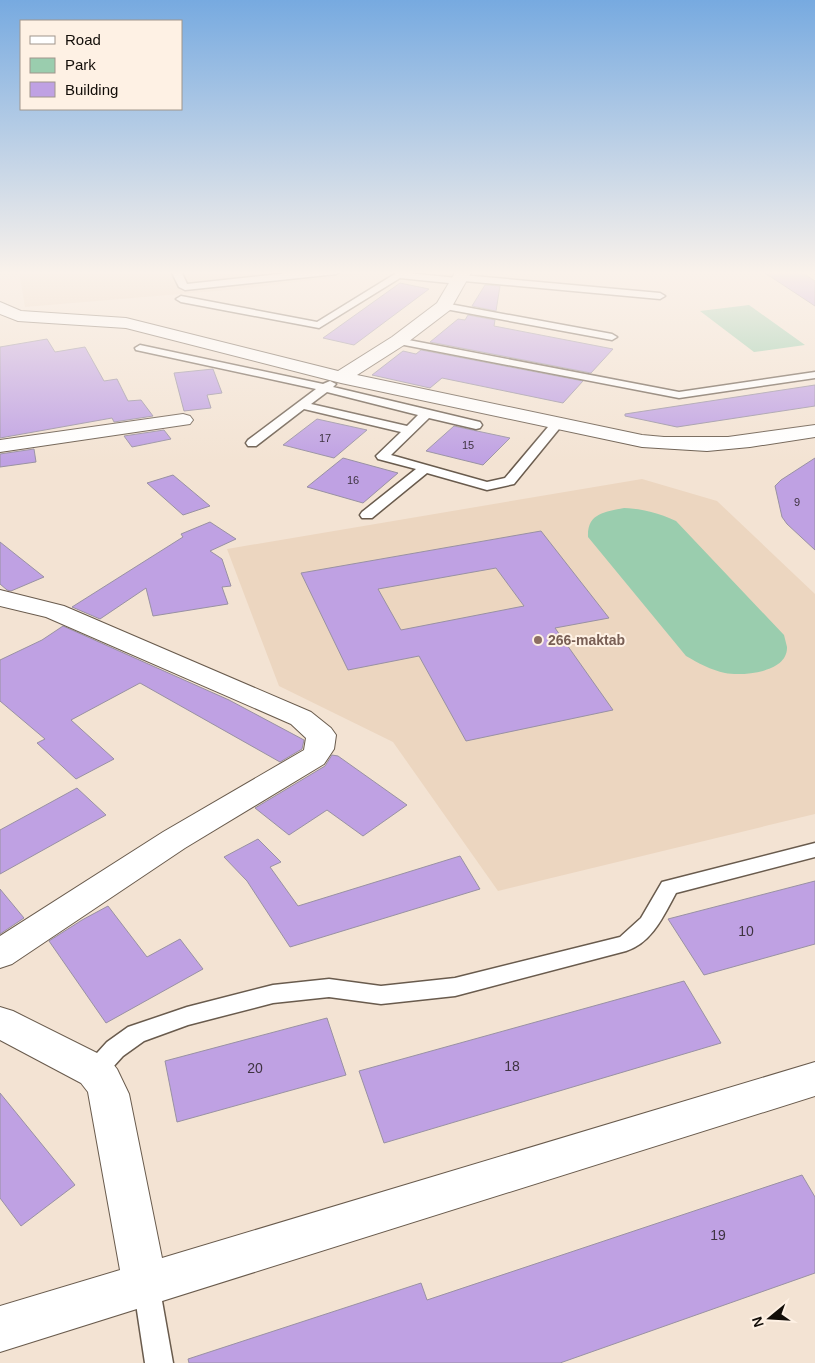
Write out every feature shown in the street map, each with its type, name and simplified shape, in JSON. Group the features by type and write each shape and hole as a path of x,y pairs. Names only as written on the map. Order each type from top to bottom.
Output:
{"street":[{"path":"172,335 341,377 642,441 694,446 745,443 815,431"},
{"path":"341,377 406,335"},
{"path":"0,446 183,420"},
{"path":"0,598 55,611 301,718 321,735 321,744 319,751 314,757 174,840 0,954"},
{"path":"0,1022 95,1071 103,1081 109,1094 146,1283"},
{"path":"0,1329 815,1079"}],"lane":[{"path":"599,335 612,337"},
{"path":"398,341 679,394 815,375"},
{"path":"140,348 325,388 476,425"},
{"path":"252,443 302,404 341,377"},
{"path":"302,404 409,430"},
{"path":"426,414 382,456 488,486 509,481 556,424"},
{"path":"367,515 425,468"},
{"path":"95,1071 114,1049 136,1034 187,1016 273,994 329,988 381,995 455,987 626,943 648,924 668,887 815,850"},
{"path":"146,1283 158,1363"}],"shaded area":[{"name":"266-maktab","path":"642,479 717,501 815,594 815,814 498,891 393,742 279,686 227,549"}],"green space":[{"path":"731,335 790,335 805,345 754,352"},
{"path":"624,508 651,512 676,521 784,635 787,647 785,656 780,662 763,671 733,674 715,670 686,656 588,537 588,529 594,518 604,513"}],"building":[{"path":"328,335 368,335 354,345 323,338"},
{"path":"439,335 539,335 613,349 591,373 430,342"},
{"path":"47,339 55,352 85,347 104,381 117,379 128,401 141,400 153,416 114,422 112,418 0,438 0,347"},
{"path":"421,350 583,381 563,403 442,378 430,388 372,375 403,351 416,354"},
{"path":"213,369 222,393 207,395 211,408 184,411 174,373"},
{"path":"815,385 815,406 677,427 625,416 625,414"},
{"path":"317,419 367,430 334,458 283,445"},
{"path":"454,426 510,438 483,465 426,451"},
{"path":"164,430 171,439 132,447 124,436"},
{"path":"34,449 36,462 0,467 0,454"},
{"path":"343,458 398,473 363,503 307,487"},
{"path":"815,458 815,550 782,517 775,486"},
{"path":"173,475 210,506 183,515 147,483"},
{"path":"210,522 236,539 210,551 222,559 231,586 222,587 228,604 153,616 146,588 100,619 72,607 183,537 181,534"},
{"path":"541,531 609,618 555,628 613,710 466,741 419,656 348,670 301,573","holes":["496,568 524,606 401,630 378,589"]},
{"path":"0,542 44,577 11,591 7,590 0,584"},
{"path":"63,626 229,700 304,740 302,749 280,762 140,683 71,720 114,759 76,779 37,743 45,739 0,701 0,660 42,640"},
{"path":"332,755 338,756 407,805 363,836 327,810 289,835 255,808 325,766"},
{"path":"77,788 106,815 0,874 0,830"},
{"path":"258,839 281,862 270,867 298,906 460,856 480,889 290,947 247,881 224,857"},
{"path":"815,881 815,944 704,975 668,919"},
{"path":"0,889 24,918 0,934"},
{"path":"108,906 147,957 180,939 203,969 106,1023 49,941"},
{"path":"684,981 721,1043 384,1143 359,1071"},
{"path":"327,1018 346,1075 177,1122 165,1061"},
{"path":"0,1093 75,1185 21,1226 0,1198"},
{"path":"802,1175 815,1197 815,1273 560,1363 189,1363 188,1359 421,1283 427,1300"}],"place":[{"name":"266-maktab","path":"538,640"}]}
